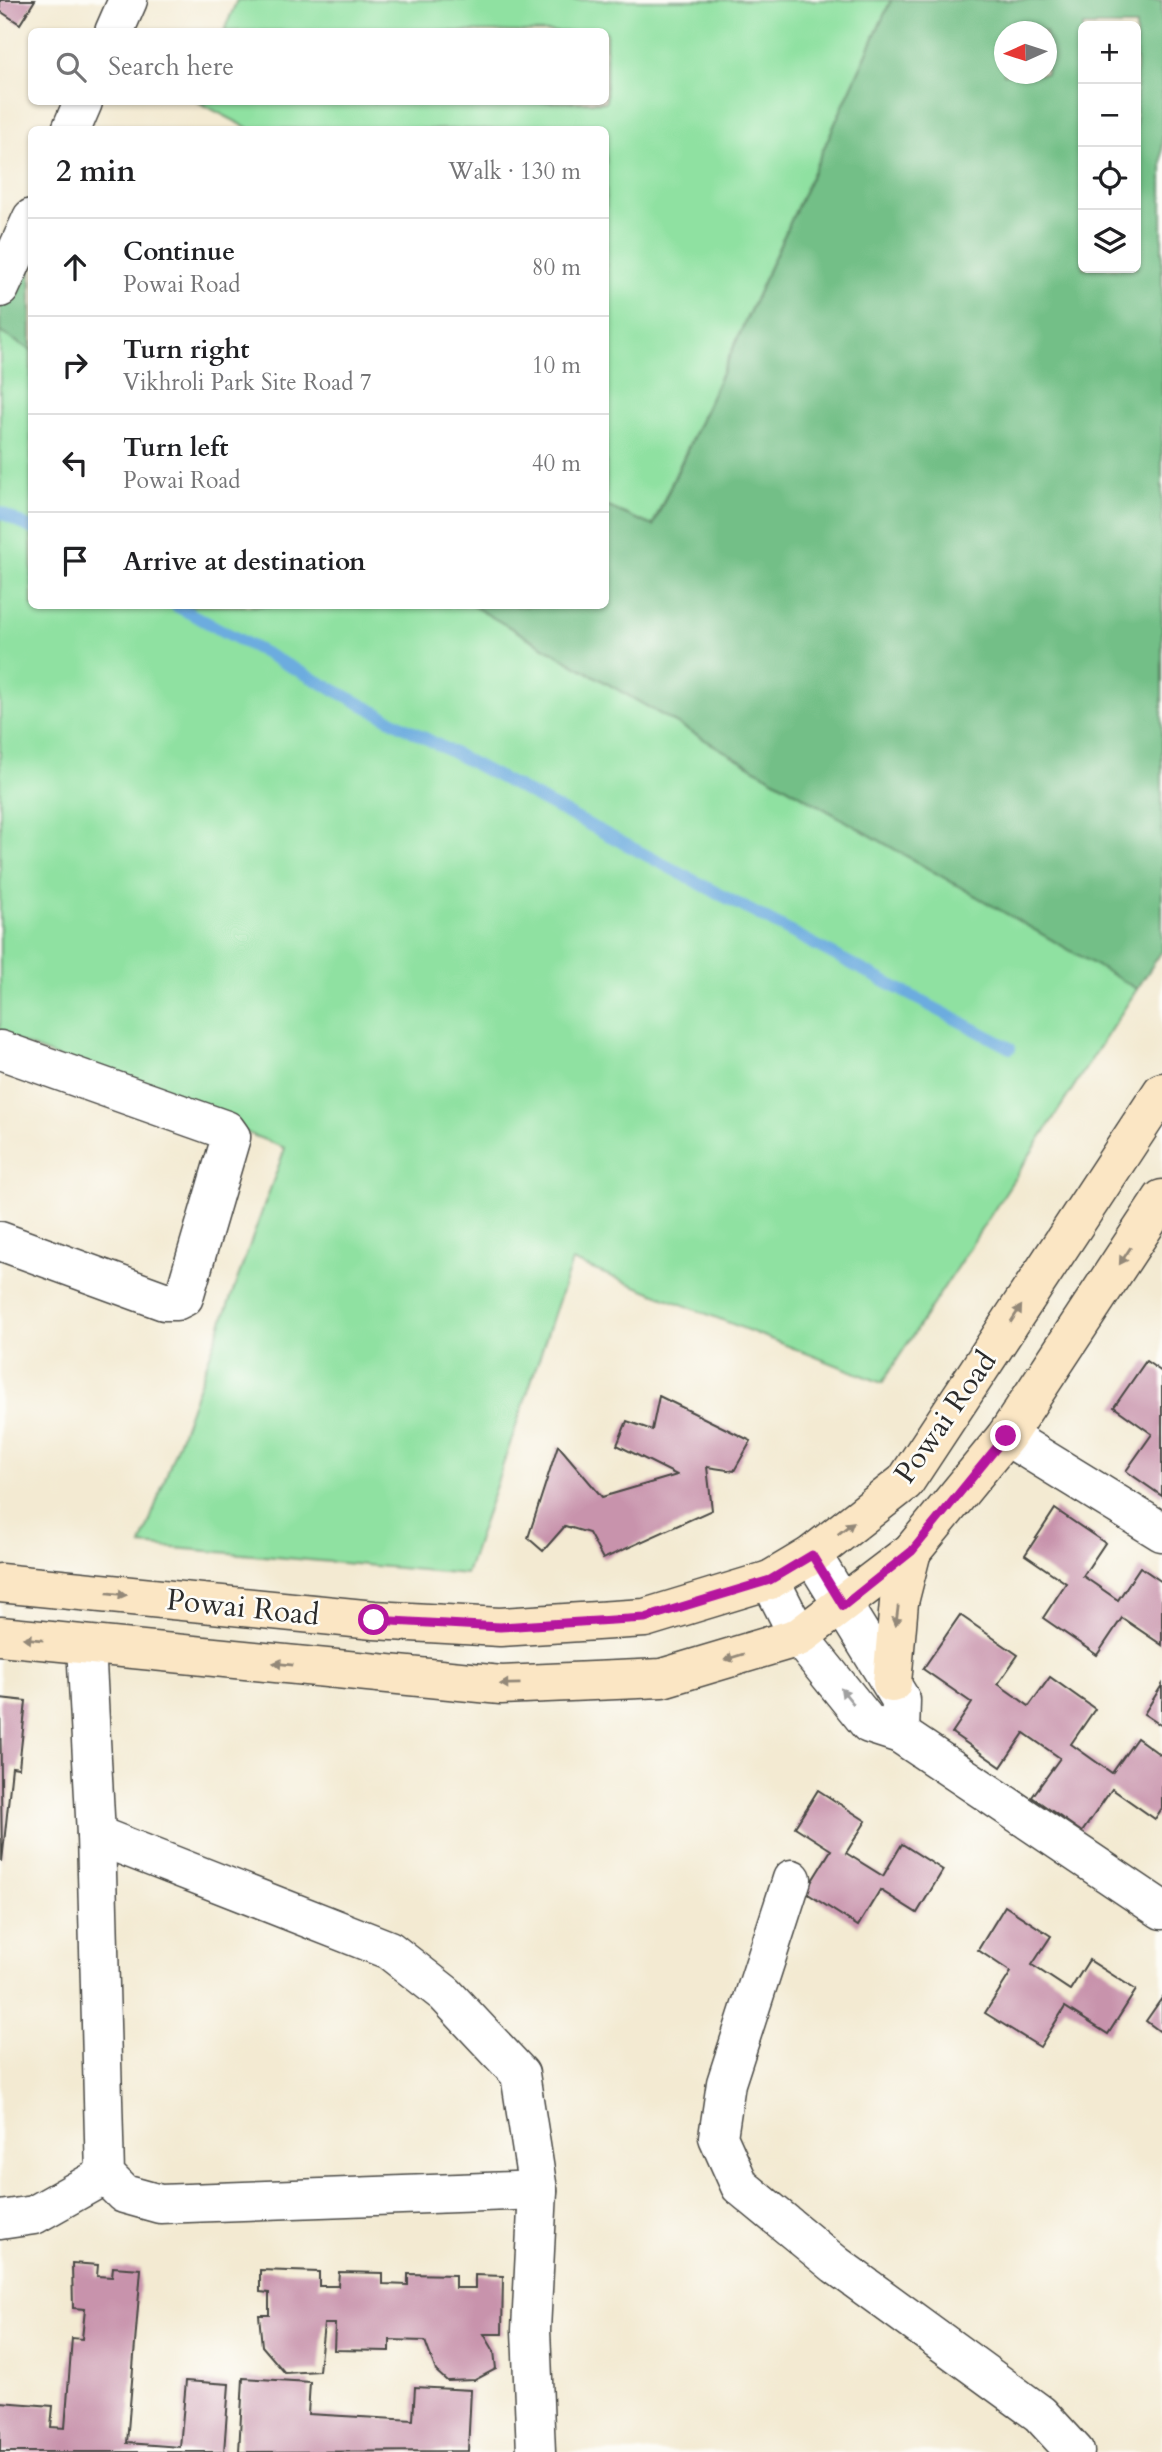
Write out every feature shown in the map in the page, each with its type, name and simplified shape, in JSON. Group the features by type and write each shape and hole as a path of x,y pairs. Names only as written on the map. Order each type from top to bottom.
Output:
{"main road":[{"name":"Powai Road","path":"0,1583 374,1620 500,1627 645,1618 770,1580 812,1555 905,1482 1162,1092"},
{"name":"Powai Road","path":"0,1636 502,1685 662,1678 799,1637 912,1551 1006,1436 1162,1199"},
{"path":"892,1682 899,1602 912,1551"}],"street":[{"path":"116,28 128,0"},
{"path":"73,126 82,105"},
{"path":"0,288 17,232"},
{"path":"0,1051 226,1130 231,1137 184,1297 176,1301 164,1301 0,1241"},
{"path":"1006,1436 1162,1532"},
{"path":"812,1555 901,1700 900,1734"},
{"path":"770,1580 799,1637 869,1724 900,1734 1162,1910"},
{"path":"86,1644 96,1835 105,2175 124,2194 160,2204 538,2190"},
{"path":"96,1835 389,1950 445,1994 520,2074 538,2190 531,2330 536,2452"},
{"path":"792,1879 726,2083 718,2137 740,2186 836,2265 1040,2414 1075,2452"},
{"path":"0,2220 34,2215 105,2175"}],"green space":[{"path":"237,0 891,0 652,526 609,507 609,126 244,126 204,105 609,105 609,28 225,28"},
{"path":"891,0 1162,0 1162,951 1137,989 478,609 609,609 609,507 653,526"},
{"path":"28,263 28,348 0,332 0,290"},
{"path":"0,332 28,348 28,609 478,609 1137,989 882,1383 572,1261 466,1574 141,1545 285,1148 4,1036 0,1045"}],"building":[{"path":"0,0 35,0 20,24 0,11"},
{"path":"1146,1361 1162,1372 1162,1496 1126,1471 1152,1434 1114,1407"},
{"path":"659,1396 751,1441 734,1471 707,1467 712,1510 603,1559 589,1533 565,1526 543,1551 528,1538 558,1445 602,1497 677,1475 617,1445 627,1421 652,1430"},
{"path":"1055,1509 1105,1543 1083,1576 1118,1600 1140,1567 1162,1582 1162,1645 1122,1618 1097,1655 1043,1618 1066,1583 1025,1555"},
{"path":"960,1615 1018,1655 998,1684 1029,1706 1050,1677 1095,1709 1071,1744 1112,1773 1137,1738 1162,1756 1162,1808 1155,1819 1112,1789 1082,1832 1032,1797 1060,1758 1024,1733 1001,1767 952,1733 972,1703 923,1669"},
{"path":"1162,1685 1162,1726 1144,1714"},
{"path":"0,1698 26,1701 19,1768 12,1767 2,1862"},
{"path":"818,1790 866,1821 846,1853 883,1876 902,1844 943,1870 917,1913 880,1890 858,1926 805,1892 831,1850 795,1827"},
{"path":"1005,1906 1051,1936 1032,1965 1070,1990 1089,1960 1136,1990 1108,2034 1065,2007 1040,2047 985,2013 1011,1972 978,1950"},
{"path":"1162,1998 1162,2033 1146,2021"},
{"path":"72,2263 98,2265 97,2276 112,2277 113,2267 141,2269 127,2443 180,2447 186,2381 229,2384 224,2452 0,2452 0,2402 53,2406 51,2427 65,2428 72,2338 82,2339 85,2309 73,2308"},
{"path":"260,2270 319,2272 319,2286 338,2286 339,2272 383,2273 383,2284 408,2285 408,2274 455,2275 455,2288 475,2288 475,2275 503,2276 502,2334 484,2334 494,2351 496,2369 475,2380 447,2381 436,2371 425,2341 390,2340 390,2351 334,2350 335,2324 324,2324 319,2371 285,2373 262,2346 259,2315 269,2315 269,2293 260,2292"},
{"path":"243,2378 310,2382 308,2414 413,2420 415,2387 471,2390 468,2451 239,2452"}],"waterway":[{"path":"0,512 28,527"},
{"path":"182,609 1010,1048"}],"route":[{"path":"374,1620 500,1627 645,1618 770,1580 812,1555 843,1606 912,1551 1006,1436"}]}
